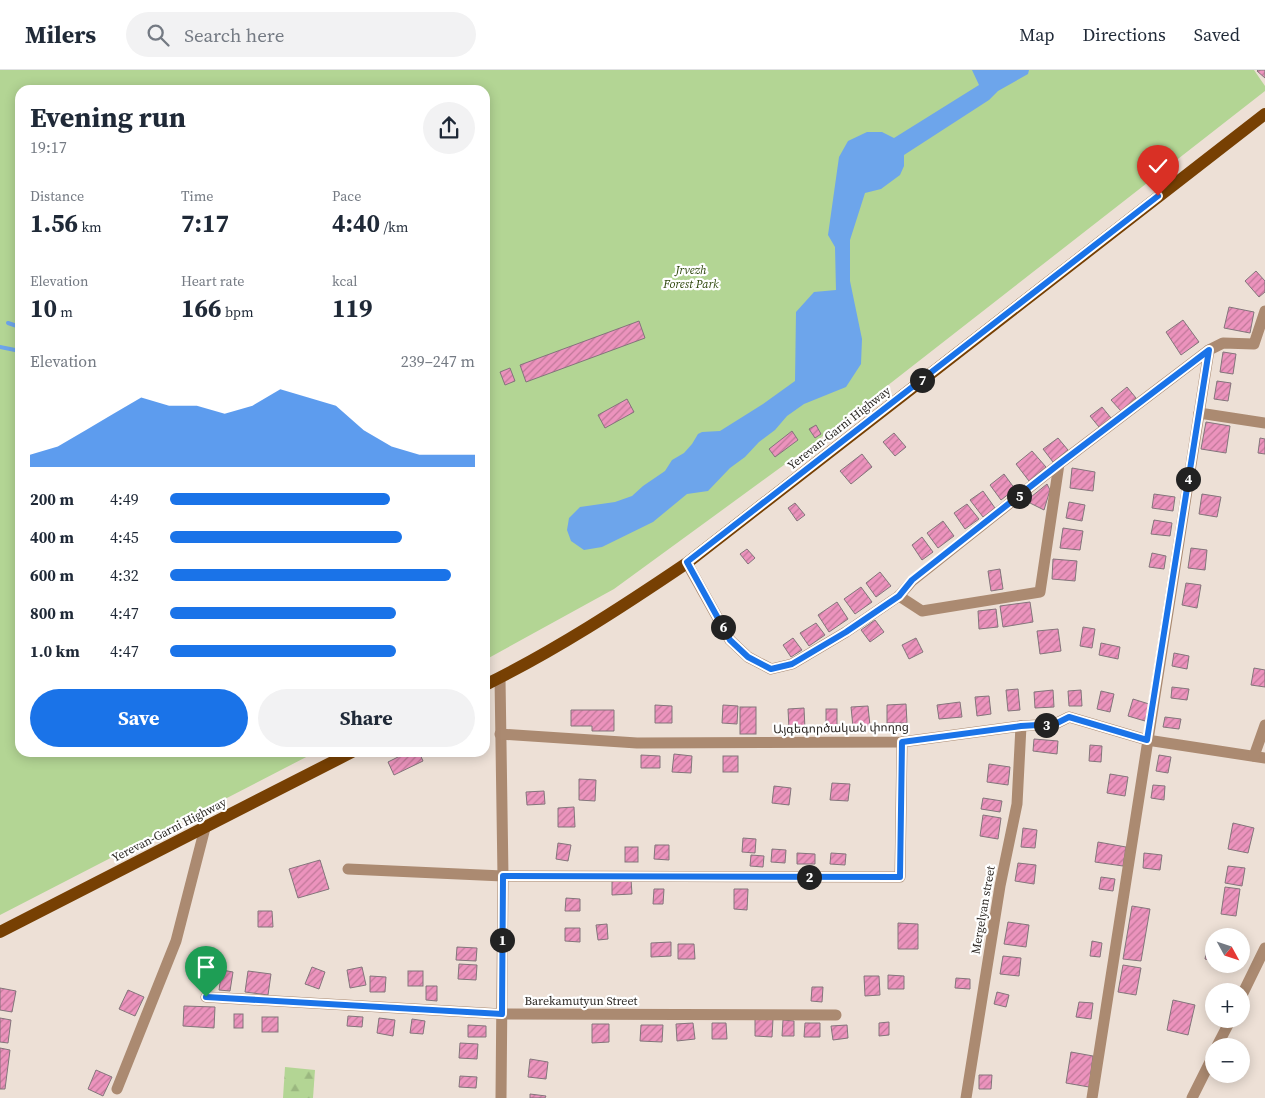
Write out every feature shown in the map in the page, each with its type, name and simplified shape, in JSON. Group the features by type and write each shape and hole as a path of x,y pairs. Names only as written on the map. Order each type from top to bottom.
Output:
{"main road":[{"name":"Yerevan-Garni Highway","path":"490,683 567,640 632,600 687,562 1265,114"},
{"name":"Yerevan-Garni Highway","path":"0,932 342,757"}],"street":[{"path":"687,562 730,640 748,657 771,669 792,664 846,632 899,596 912,580 1059,464 1209,350 1223,343 1254,344 1265,310"},
{"path":"1092,1098 1209,350"},
{"path":"1199,413 1265,422"},
{"path":"899,596 922,611 1040,592 1059,464"},
{"path":"500,678 503,876 501,1098"},
{"name":"Այգեգործական փողոց","path":"500,734 637,743 902,742 1021,726 1055,724 1069,717 1147,740 1259,757"},
{"path":"1259,757 1265,725"},
{"name":"Mergelyan street","path":"966,1098 1000,886 1017,804 1021,726"},
{"path":"348,869 503,876 900,877 902,742"},
{"path":"117,1089 176,941 205,828"},
{"path":"1248,983 1265,948"},
{"name":"Barekamutyun Street","path":"206,997 502,1014 836,1015"},
{"path":"1192,1098 1205,1072"}],"green space":[{"name":"Jrvezh Forest Park","path":"0,70 1254,70 1265,86 1265,91 810,446 614,589 490,657 490,85 15,85 15,757 306,757 0,915"},
{"path":"285,1067 315,1070 313,1098 283,1098"}],"water":[{"path":"972,70 1029,70 1028,74 998,91 989,100 904,155 904,166 900,175 881,189 865,193 850,240 850,281 862,339 861,364 846,387 804,404 787,416 775,430 730,468 708,491 687,494 653,522 602,547 584,550 571,541 567,530 569,518 580,507 615,502 632,496 665,471 672,460 684,453 698,434 720,431 795,381 796,312 814,292 836,290 835,247 828,235 839,157 848,141 867,132 882,132 894,138 979,85"}],"building":[{"path":"1265,70 1265,78 1257,71"},
{"path":"1256,271 1265,281 1265,292 1259,297 1245,281"},
{"path":"1229,307 1254,312 1250,333 1224,328"},
{"path":"1183,320 1199,342 1181,355 1166,332"},
{"path":"639,321 645,338 526,382 520,365"},
{"path":"1223,352 1236,354 1233,374 1220,372"},
{"path":"510,368 515,381 505,385 500,372"},
{"path":"1217,381 1231,383 1228,401 1214,399"},
{"path":"1127,387 1136,398 1121,411 1111,400"},
{"path":"627,399 634,412 605,428 598,415"},
{"path":"1102,407 1111,418 1099,427 1090,416"},
{"path":"1206,422 1230,426 1226,453 1201,449"},
{"path":"816,425 821,434 815,438 809,429"},
{"path":"792,431 798,440 775,457 769,449"},
{"path":"894,433 906,447 895,456 883,442"},
{"path":"1058,438 1068,450 1053,462 1043,449"},
{"path":"1260,438 1265,439 1265,454 1258,453"},
{"path":"1032,451 1046,467 1029,481 1016,464"},
{"path":"862,454 872,467 851,484 840,471"},
{"path":"1072,468 1095,472 1093,491 1070,488"},
{"path":"1004,474 1015,489 1001,500 990,485"},
{"path":"1047,484 1050,490 1044,510 1026,501"},
{"path":"983,491 995,508 983,517 970,500"},
{"path":"1154,494 1175,497 1173,511 1152,508"},
{"path":"1202,494 1221,497 1217,517 1199,514"},
{"path":"1069,502 1085,505 1082,521 1066,518"},
{"path":"795,503 805,515 797,521 788,508"},
{"path":"967,504 979,519 965,529 954,513"},
{"path":"1154,520 1172,523 1170,536 1151,534"},
{"path":"943,521 954,536 938,548 927,533"},
{"path":"1063,528 1083,531 1080,550 1060,548"},
{"path":"922,537 933,552 922,560 912,545"},
{"path":"1191,548 1207,550 1205,570 1188,568"},
{"path":"747,549 755,558 748,564 740,554"},
{"path":"1152,553 1166,556 1164,569 1149,567"},
{"path":"1053,559 1077,561 1075,581 1052,579"},
{"path":"1000,569 1003,589 991,591 988,571"},
{"path":"880,572 891,586 876,597 866,583"},
{"path":"1186,583 1201,585 1197,608 1182,605"},
{"path":"861,587 872,602 855,614 844,599"},
{"path":"837,602 848,619 829,632 818,615"},
{"path":"1030,602 1033,622 1003,627 1000,606"},
{"path":"996,609 998,627 979,629 978,611"},
{"path":"875,620 884,632 870,642 861,630"},
{"path":"816,623 825,635 809,646 800,633"},
{"path":"1083,627 1095,629 1092,648 1080,646"},
{"path":"1058,629 1061,651 1040,654 1037,631"},
{"path":"793,638 802,650 791,657 783,645"},
{"path":"916,638 923,652 909,659 902,645"},
{"path":"1101,643 1120,647 1118,659 1099,655"},
{"path":"1174,653 1189,656 1187,669 1172,666"},
{"path":"1254,668 1265,670 1265,687 1251,685"},
{"path":"1172,687 1189,689 1187,700 1171,698"},
{"path":"1018,689 1020,710 1008,711 1006,690"},
{"path":"1053,690 1054,707 1035,708 1034,692"},
{"path":"1081,690 1082,706 1069,706 1068,691"},
{"path":"1101,691 1114,694 1110,712 1097,709"},
{"path":"989,696 991,714 977,716 975,697"},
{"path":"1133,699 1149,704 1145,721 1128,716"},
{"path":"960,702 962,717 939,719 937,705"},
{"path":"906,704 907,723 887,723 887,705"},
{"path":"655,705 672,706 672,723 655,723"},
{"path":"723,705 738,706 737,724 722,723"},
{"path":"868,706 870,726 853,727 851,707"},
{"path":"740,707 756,707 756,734 740,734"},
{"path":"804,708 805,729 789,729 788,709"},
{"path":"826,709 837,709 837,727 826,727"},
{"path":"571,710 614,710 614,731 592,731 592,726 571,726"},
{"path":"1165,717 1181,719 1179,729 1163,727"},
{"path":"1034,739 1058,741 1057,754 1033,751"},
{"path":"1090,745 1102,746 1101,762 1089,761"},
{"path":"674,754 692,756 691,773 672,772"},
{"path":"641,755 660,756 660,768 641,768"},
{"path":"1159,755 1171,757 1168,773 1156,771"},
{"path":"723,756 738,756 738,772 723,772"},
{"path":"398,757 421,757 423,761 394,775 388,762"},
{"path":"989,764 1010,767 1008,785 987,782"},
{"path":"1110,774 1128,777 1125,796 1107,793"},
{"path":"579,779 596,780 595,801 579,800"},
{"path":"832,783 850,784 848,801 830,800"},
{"path":"1153,785 1165,786 1164,800 1151,798"},
{"path":"774,786 791,788 789,805 772,803"},
{"path":"544,791 545,804 527,805 526,792"},
{"path":"983,798 1002,801 1000,812 981,809"},
{"path":"574,807 575,827 558,827 558,808"},
{"path":"983,815 1001,818 998,839 980,836"},
{"path":"1233,823 1254,828 1248,853 1228,849"},
{"path":"1023,828 1037,830 1035,848 1021,847"},
{"path":"743,838 756,839 755,853 742,852"},
{"path":"1098,842 1126,847 1123,866 1095,862"},
{"path":"558,843 571,845 568,861 556,859"},
{"path":"655,845 669,845 669,860 654,859"},
{"path":"625,847 638,847 638,862 625,862"},
{"path":"772,849 786,850 785,863 771,862"},
{"path":"797,853 815,854 815,864 797,864"},
{"path":"831,853 846,854 845,865 830,864"},
{"path":"1144,853 1162,855 1160,870 1143,868"},
{"path":"751,855 764,856 763,867 750,866"},
{"path":"320,860 329,889 298,898 289,869"},
{"path":"1018,863 1036,865 1034,884 1015,881"},
{"path":"1228,866 1245,868 1242,886 1225,883"},
{"path":"1101,877 1115,879 1113,891 1099,889"},
{"path":"612,879 631,879 632,894 612,895"},
{"path":"1225,887 1240,889 1236,916 1221,914"},
{"path":"654,889 664,889 663,904 653,904"},
{"path":"734,889 748,889 747,910 734,909"},
{"path":"566,898 580,899 580,911 565,911"},
{"path":"1132,906 1150,909 1141,961 1123,959"},
{"path":"258,911 272,911 273,927 258,927"},
{"path":"1008,922 1029,925 1026,947 1004,944"},
{"path":"898,923 918,924 918,949 898,949"},
{"path":"607,924 608,939 598,940 596,925"},
{"path":"565,928 580,928 580,942 565,941"},
{"path":"1092,941 1102,943 1100,957 1090,956"},
{"path":"671,942 671,956 651,957 651,943"},
{"path":"678,944 694,944 695,959 678,959"},
{"path":"457,947 477,948 476,961 456,960"},
{"path":"1003,956 1021,958 1019,976 1000,974"},
{"path":"459,964 477,965 476,980 458,979"},
{"path":"1123,965 1141,968 1136,995 1118,992"},
{"path":"312,967 325,972 319,989 305,984"},
{"path":"362,967 366,985 350,988 347,970"},
{"path":"222,970 233,972 230,991 219,990"},
{"path":"248,971 271,974 268,995 245,992"},
{"path":"408,971 423,971 423,986 408,986"},
{"path":"888,975 904,976 904,989 888,989"},
{"path":"370,976 386,977 385,992 370,992"},
{"path":"864,976 879,976 880,995 865,996"},
{"path":"956,978 970,979 970,989 955,988"},
{"path":"426,986 437,986 437,1001 426,1000"},
{"path":"812,987 823,987 822,1002 811,1001"},
{"path":"0,988 16,991 12,1012 0,1010"},
{"path":"128,990 144,997 135,1016 119,1009"},
{"path":"997,992 1009,995 1006,1007 994,1004"},
{"path":"1173,1000 1195,1005 1188,1035 1167,1030"},
{"path":"1079,1002 1093,1003 1091,1019 1076,1017"},
{"path":"184,1006 215,1007 214,1028 183,1026"},
{"path":"234,1014 243,1014 243,1028 234,1028"},
{"path":"348,1016 363,1017 362,1027 347,1026"},
{"path":"262,1017 278,1017 278,1032 262,1032"},
{"path":"0,1018 11,1020 8,1043 0,1042"},
{"path":"379,1018 395,1020 393,1036 377,1033"},
{"path":"755,1018 773,1019 772,1037 755,1036"},
{"path":"412,1019 425,1021 423,1034 410,1033"},
{"path":"783,1020 794,1021 794,1036 782,1036"},
{"path":"889,1022 889,1035 879,1036 879,1023"},
{"path":"693,1023 695,1039 677,1041 676,1024"},
{"path":"712,1023 726,1023 727,1039 712,1039"},
{"path":"805,1023 820,1023 820,1037 804,1037"},
{"path":"592,1024 609,1024 609,1042 592,1043"},
{"path":"468,1025 486,1026 486,1037 468,1037"},
{"path":"641,1025 663,1025 662,1042 640,1041"},
{"path":"847,1025 848,1038 833,1040 831,1026"},
{"path":"460,1043 478,1044 477,1059 459,1058"},
{"path":"0,1048 10,1050 5,1089 0,1089"},
{"path":"1071,1052 1093,1056 1089,1087 1066,1083"},
{"path":"530,1059 548,1062 546,1079 528,1077"},
{"path":"96,1070 112,1077 103,1096 88,1089"},
{"path":"979,1075 992,1075 991,1089 979,1089"},
{"path":"460,1076 477,1077 476,1088 459,1087"},
{"path":"530,1094 546,1096 545,1098 530,1098"}],"waterway":[{"path":"8,323 15,325"},
{"path":"0,347 15,350"}],"route":[{"path":"206,997 502,1014 503,876 900,877 902,742 1021,726 1055,724 1069,717 1147,740 1209,350 1059,464 912,580 899,596 846,632 792,664 771,669 748,657 730,640 687,562 822,459 1158,196"}]}
